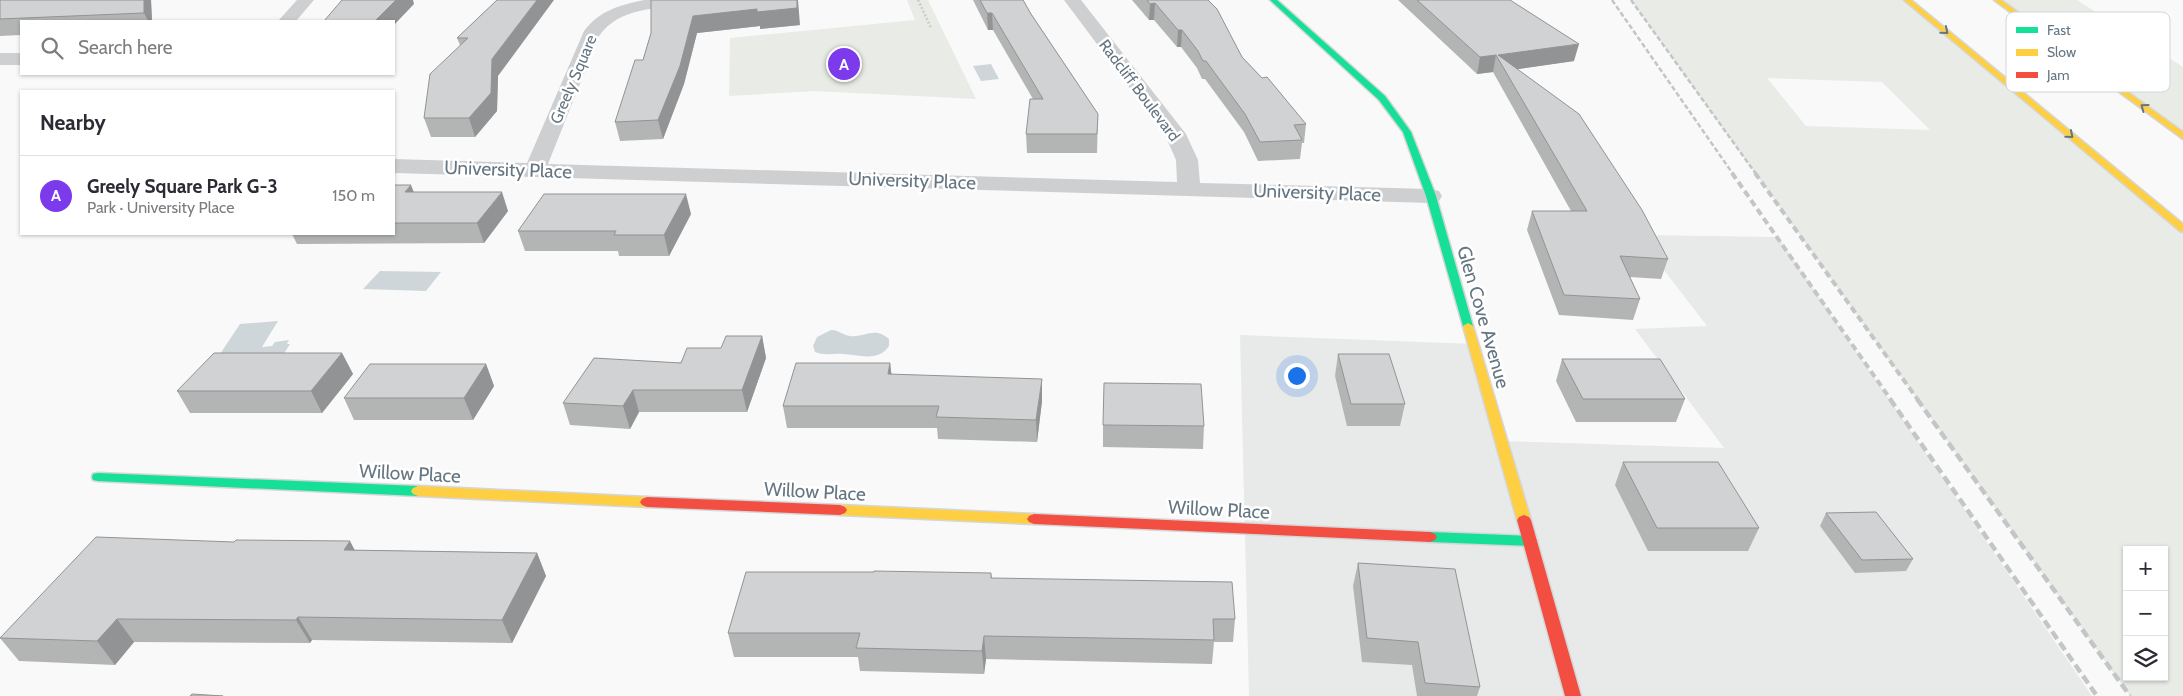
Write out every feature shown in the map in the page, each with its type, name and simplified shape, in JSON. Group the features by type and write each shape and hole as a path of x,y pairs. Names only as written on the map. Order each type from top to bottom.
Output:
{"main road":[{"name":"Glen Cove Avenue","path":"1273,0 1382,98 1395,114 1410,139 1431,196 1573,696"},
{"path":"1908,0 2006,82"},
{"path":"1997,0 2013,12"},
{"path":"2018,92 2183,229"},
{"path":"2123,92 2183,136"},
{"name":"Willow Place","path":"98,477 1530,541"}],"street":[{"path":"288,20 306,0"},
{"name":"Greely Square","path":"535,170 590,34 602,20 626,9 691,0"},
{"name":"Radcliff Boulevard","path":"1072,0 1175,134 1187,160 1189,188"},
{"path":"0,59 20,59"},
{"name":"University Place","path":"395,166 1431,196"}],"path":[{"path":"918,0 931,28"}],"shaded area":[{"path":"907,0 928,0 976,99 815,91 729,96 730,38 915,20"},
{"path":"1631,0 1907,0 2006,82 2006,92 2018,92 2183,229 2183,696 2130,696","holes":["1767,78 1882,82 1930,130 1806,126"]},
{"path":"1997,0 2077,0 2096,12 2013,12"},
{"path":"2170,59 2183,67 2183,136 2123,92 2170,92"},
{"path":"991,64 999,79 981,81 973,66"},
{"path":"1637,235 1778,237 2092,696 1249,696 1240,335 1474,344 1502,441 1724,448 1635,329 1707,326"},
{"path":"380,271 441,272 426,291 363,289"},
{"path":"278,321 262,347 272,346 275,342 289,340 287,344 290,344 282,357 214,363 240,324"},
{"path":"831,330 850,336 879,333 889,339 889,346 885,351 874,356 822,354 815,352 813,346 817,337"}],"building":[{"path":"0,0 144,0 144,13 0,19"},
{"path":"342,0 396,0 376,20 325,20"},
{"path":"497,0 537,0 492,59 491,93 469,118 424,118 430,74 468,38 457,38"},
{"path":"651,0 797,0 797,8 757,12 757,9 693,16 680,66 658,120 615,122 635,60 643,60 651,33"},
{"path":"980,0 1023,0 1098,114 1097,134 1026,134 1030,99 1043,99 992,13 987,13"},
{"path":"1147,0 1208,0 1217,9 1242,57 1262,78 1267,77 1306,124 1294,125 1302,140 1260,142 1245,114 1206,61 1203,61 1182,30 1178,30 1155,3 1150,4"},
{"path":"1417,0 1510,0 1579,44 1498,55 1579,114 1642,210 1668,259 1620,256 1640,299 1564,295 1532,211 1587,211 1496,55 1480,57"},
{"path":"395,185 411,185 405,192 502,192 477,223 395,223"},
{"path":"544,194 686,194 664,235 614,235 616,231 518,231"},
{"path":"726,336 762,336 742,390 633,390 623,406 563,403 594,358 681,363 687,348 721,348"},
{"path":"214,353 342,353 311,391 177,391"},
{"path":"1338,354 1389,354 1405,404 1351,404"},
{"path":"1562,359 1660,359 1685,399 1583,399"},
{"path":"796,363 890,363 888,374 1042,379 1036,420 936,417 939,406 783,406"},
{"path":"370,364 486,364 464,398 344,398"},
{"path":"1104,383 1201,384 1204,426 1103,425"},
{"path":"1623,462 1718,462 1759,528 1657,528"},
{"path":"1876,512 1913,559 1862,560 1826,513"},
{"path":"96,537 234,542 236,540 350,541 344,550 537,553 502,620 298,617 296,620 117,619 97,641 0,638"},
{"path":"1358,563 1455,569 1480,687 1425,683 1418,642 1367,638"},
{"path":"874,571 991,573 991,578 1232,582 1235,619 1213,619 1214,640 984,636 982,651 856,648 860,633 728,633 746,572"},
{"path":"192,694 223,696 190,696"}],"railway":[{"path":"1612,0 1733,174"},
{"path":"1631,0 1756,174"},
{"path":"1732,173 1891,400"},
{"path":"1755,173 1918,400"},
{"path":"1890,399 2097,696"},
{"path":"1917,399 2130,696"}],"traffic: fast":[{"path":"1273,0 1382,98 1407,132 1431,196 1468,326"},
{"path":"98,477 418,491"},
{"path":"1430,537 1530,541"}],"traffic: slow":[{"path":"1907,0 2006,82"},
{"path":"1997,0 2013,12"},
{"path":"2018,92 2183,229"},
{"path":"2123,92 2183,136"},
{"path":"1468,326 1524,520"},
{"path":"418,491 647,502"},
{"path":"840,510 1034,519"}],"traffic: jam":[{"path":"647,502 840,510"},
{"path":"1034,519 1430,537"},
{"path":"1524,520 1573,696"}],"place":[{"name":"Greely Square Park G-3","path":"844,64"}]}
